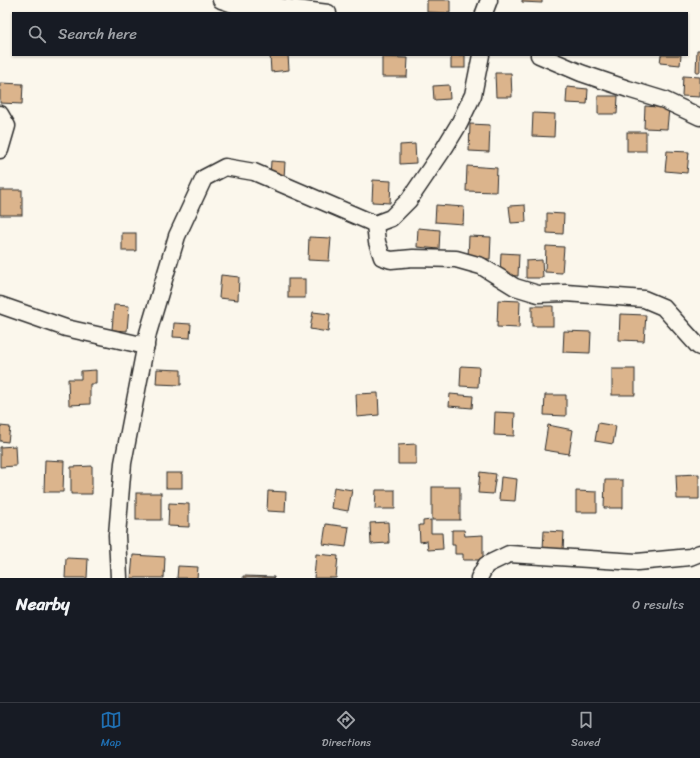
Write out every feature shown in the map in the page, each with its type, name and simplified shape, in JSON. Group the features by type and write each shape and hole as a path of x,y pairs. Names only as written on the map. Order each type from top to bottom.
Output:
{"street":[{"path":"221,0 236,5 280,7 320,12"},
{"path":"484,12 489,0"},
{"path":"119,578 117,535 123,463 148,333 177,236 204,178 225,167 254,172 375,224 391,218 409,200 459,124 472,95 481,56"},
{"path":"541,56 581,73 664,100 700,117"},
{"path":"0,114 7,126 0,150"},
{"path":"375,224 377,242 382,257 391,260 413,258 456,259 481,266 515,287 538,294 566,293 644,299 663,307 700,347"},
{"path":"0,305 66,328 146,346"},
{"path":"479,578 486,565 509,554 637,562 690,557 700,553"}],"building":[{"path":"427,0 450,0 450,12 427,12"},
{"path":"522,0 542,0 542,3 522,2"},
{"path":"697,50 700,50 700,72 696,72"},
{"path":"270,56 288,56 289,70 271,72"},
{"path":"451,56 465,56 465,68 451,68"},
{"path":"661,56 681,56 680,65 660,63"},
{"path":"382,57 408,58 407,77 382,77"},
{"path":"495,73 511,73 512,97 496,97"},
{"path":"683,76 700,77 700,97 682,96"},
{"path":"0,83 23,84 22,104 0,103"},
{"path":"449,85 450,99 434,100 433,86"},
{"path":"567,87 588,89 587,104 566,103"},
{"path":"598,96 618,96 617,114 598,114"},
{"path":"645,106 669,108 667,129 644,128"},
{"path":"533,113 555,114 554,137 532,136"},
{"path":"470,124 490,125 489,152 469,151"},
{"path":"627,132 646,132 646,151 627,151"},
{"path":"415,144 416,163 400,164 400,145"},
{"path":"667,151 689,152 687,173 665,171"},
{"path":"271,161 285,162 284,178 270,177"},
{"path":"467,166 497,168 496,192 466,191"},
{"path":"373,180 391,181 390,203 372,202"},
{"path":"0,190 22,190 22,215 0,215"},
{"path":"436,205 464,207 463,224 435,222"},
{"path":"525,205 526,222 511,223 509,206"},
{"path":"547,213 564,214 563,234 547,233"},
{"path":"418,228 440,230 439,249 417,247"},
{"path":"122,233 136,233 136,251 122,251"},
{"path":"469,236 491,237 490,259 468,258"},
{"path":"309,237 331,238 329,261 308,260"},
{"path":"546,246 564,247 562,273 545,272"},
{"path":"501,253 519,254 518,276 500,275"},
{"path":"542,260 543,278 526,278 526,261"},
{"path":"221,275 239,277 238,300 219,298"},
{"path":"288,279 305,279 305,298 288,298"},
{"path":"498,300 520,301 519,328 497,327"},
{"path":"114,305 129,306 127,331 112,330"},
{"path":"532,306 553,306 553,326 532,326"},
{"path":"313,312 330,314 328,332 310,329"},
{"path":"620,314 646,315 644,341 619,340"},
{"path":"174,323 191,324 190,338 173,337"},
{"path":"564,331 591,332 590,353 563,352"},
{"path":"461,366 479,367 478,387 460,386"},
{"path":"157,369 181,370 181,385 156,384"},
{"path":"612,369 635,369 635,395 612,395"},
{"path":"96,370 96,384 90,384 90,404 69,405 68,379 81,379 81,371"},
{"path":"378,393 379,415 357,417 356,394"},
{"path":"450,394 473,396 472,408 449,406"},
{"path":"545,395 566,395 566,416 544,415"},
{"path":"495,412 515,413 514,436 494,435"},
{"path":"598,423 616,426 613,444 595,441"},
{"path":"548,425 573,430 569,454 544,450"},
{"path":"0,426 10,427 8,442 0,441"},
{"path":"416,444 416,464 398,464 398,445"},
{"path":"15,446 16,466 0,467 0,447"},
{"path":"45,460 64,461 63,492 44,492"},
{"path":"92,466 92,494 71,494 71,467"},
{"path":"480,472 496,474 493,494 478,493"},
{"path":"166,473 182,473 182,488 166,488"},
{"path":"699,474 699,499 677,499 676,475"},
{"path":"501,477 517,479 515,501 499,500"},
{"path":"605,480 623,480 623,508 604,508"},
{"path":"334,487 352,490 348,511 331,508"},
{"path":"432,487 460,487 460,520 432,520"},
{"path":"376,490 395,490 395,509 375,509"},
{"path":"268,491 286,492 285,512 267,511"},
{"path":"576,491 597,492 597,512 576,512"},
{"path":"136,493 161,493 161,520 136,520"},
{"path":"169,503 189,504 189,527 168,526"},
{"path":"431,520 431,533 442,533 443,549 428,550 427,541 420,542 419,525 423,525 423,521"},
{"path":"388,522 389,543 371,544 370,523"},
{"path":"326,524 349,527 346,547 323,544"},
{"path":"452,530 464,530 465,536 483,535 483,560 463,560 463,554 455,554 455,545 452,545"},
{"path":"544,531 564,532 563,550 543,549"},
{"path":"316,554 338,556 336,578 314,578"},
{"path":"133,555 165,557 164,578 131,578"},
{"path":"66,558 88,559 87,578 65,578"},
{"path":"178,566 198,567 197,578 177,578"},
{"path":"243,576 274,577 274,578 243,578"}]}
